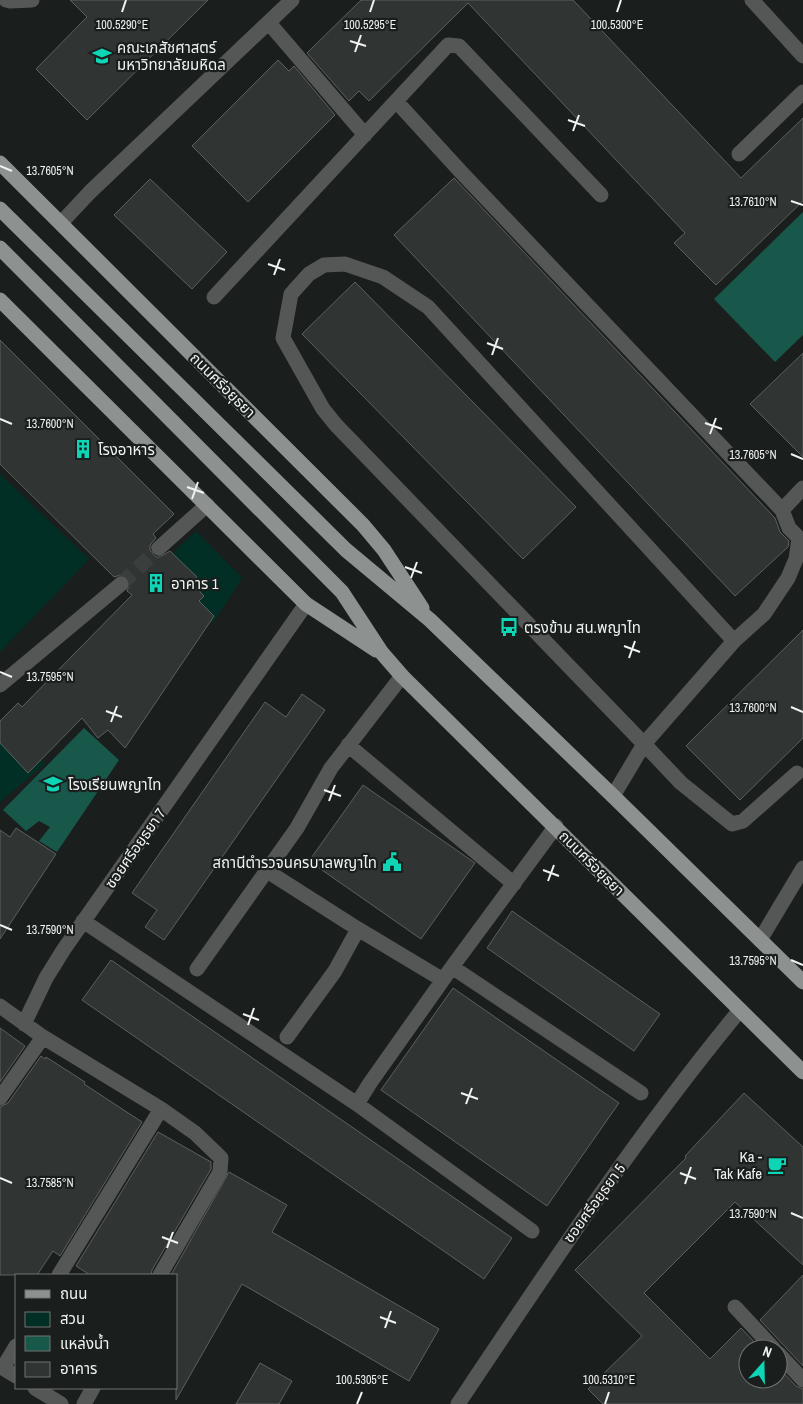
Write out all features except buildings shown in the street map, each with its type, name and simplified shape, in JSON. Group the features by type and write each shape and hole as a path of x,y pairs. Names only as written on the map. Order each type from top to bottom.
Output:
{"main road":[{"name":"ถนนศรีอยุธยา","path":"0,162 363,525 384,550 430,620"},
{"name":"ถนนศรีอยุธยา","path":"0,208 346,550 430,620 803,982"},
{"name":"ถนนศรีอยุธยา","path":"0,248 342,592 382,653 402,676 803,1072"},
{"name":"ถนนศรีอยุธยา","path":"0,300 306,604 382,653"}],"street":[{"path":"6,0 32,0"},
{"path":"60,223 90,192 292,0"},
{"path":"752,0 800,46"},
{"path":"269,23 365,135"},
{"path":"214,297 448,45 459,46 602,195"},
{"path":"739,154 803,92"},
{"path":"396,101 782,510 796,528 799,538 796,559 788,578 764,614 734,641 644,744 612,796"},
{"path":"734,641 428,307 383,277 345,264 324,265 309,274 291,294 283,338 322,409 681,782 732,824 743,821 797,773"},
{"path":"782,510 803,488"},
{"path":"159,548 207,505"},
{"path":"0,685 121,584"},
{"name":"ซอยศรีอยุธยา 7","path":"24,1024 46,978 84,921 306,604"},
{"path":"197,969 297,828 331,768 402,676"},
{"path":"348,745 514,884"},
{"path":"357,1104 452,967 556,826"},
{"path":"760,940 803,868"},
{"path":"267,871 443,980"},
{"path":"84,921 357,1104 532,1231"},
{"path":"287,1037 335,971 358,929"},
{"path":"452,967 641,1093"},
{"path":"0,1006 43,1037 161,1109 195,1133 221,1158 220,1172 161,1274"},
{"name":"ซอยศรีอยุธยา 5","path":"458,1404 565,1244 650,1125 740,1010"},
{"path":"0,1098 43,1037"},
{"path":"60,1274 161,1109"},
{"path":"735,1307 765,1339"},
{"path":"15,1348 3,1368 15,1375"},
{"path":"788,1364 803,1380"},
{"path":"37,1389 61,1404"},
{"path":"84,1404 92,1389"}],"green space":[{"path":"0,474 89,559 0,652"},
{"path":"196,531 242,578 213,623 156,569"},
{"path":"5,718 45,764 0,802 0,722"}],"water":[{"path":"803,212 803,335 775,362 714,299"},
{"path":"84,728 119,760 57,852 39,841 50,827 39,821 26,831 3,810"}],"tunnel":[{"path":"121,584 159,548"}],"place":[{"name":"คณะเภสัชศาสตร์ มหาวิทยาลัยมหิดล","path":"102,56"},
{"name":"โรงอาหาร","path":"83,449"},
{"name":"อาคาร 1","path":"156,583"},
{"name":"ตรงข้าม สน.พญาไท","path":"509,627"},
{"name":"โรงเรียนพญาไท","path":"53,784"},
{"name":"สถานีตำรวจนครบาลพญาไท","path":"392,862"},
{"name":"Ka - Tak Kafe","path":"777,1165"}]}
